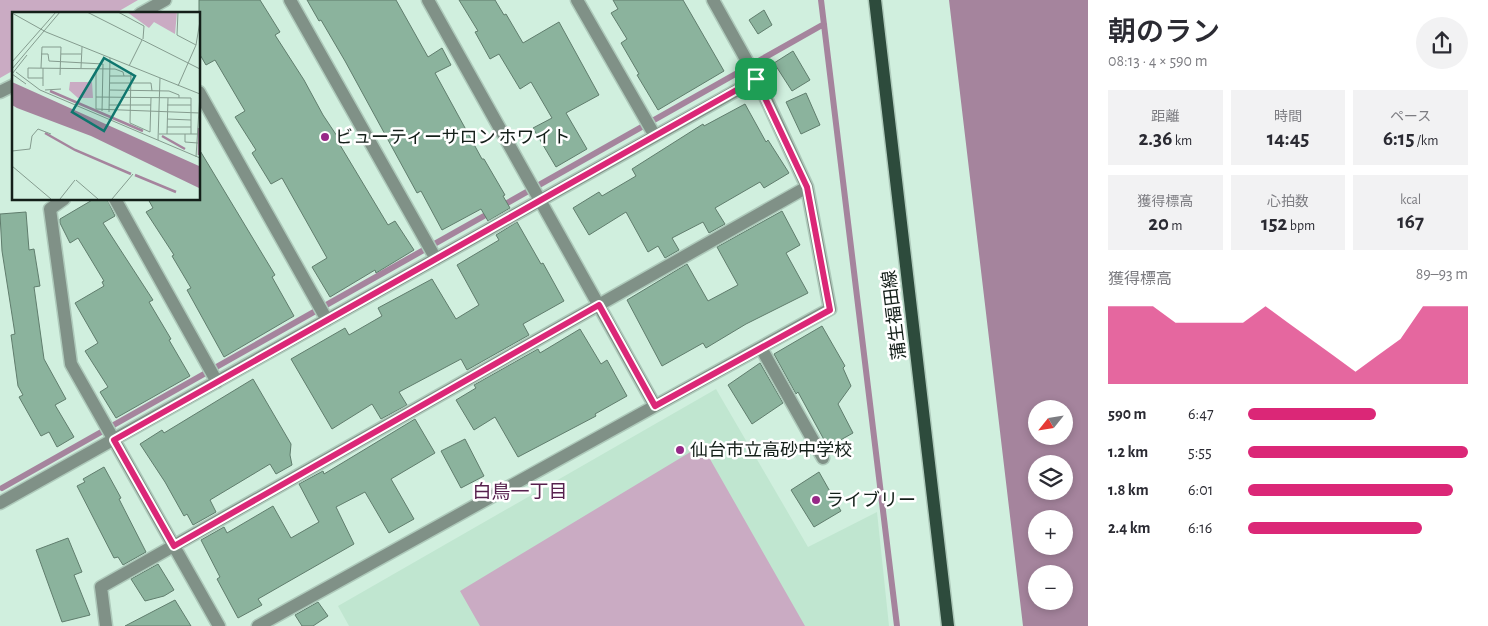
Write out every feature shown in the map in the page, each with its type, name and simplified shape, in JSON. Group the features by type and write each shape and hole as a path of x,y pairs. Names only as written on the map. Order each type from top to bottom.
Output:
{"main road":[{"name":"蒲生福田線","path":"874,0 948,626"}],"street":[{"path":"148,9 165,0"},
{"path":"290,0 431,252"},
{"path":"428,0 655,406"},
{"path":"577,0 650,128"},
{"path":"258,626 830,310 807,187 752,71 713,0"},
{"path":"0,503 109,432 752,71"},
{"path":"0,92 12,86"},
{"path":"200,94 322,312"},
{"path":"106,626 101,587 807,187"},
{"path":"62,200 50,208 71,364 219,626"},
{"path":"116,200 213,374"},
{"path":"761,348 823,458"}],"shaded area":[{"path":"0,0 138,0 117,12 12,12 12,71 0,78"},
{"path":"949,0 1088,0 1088,626 1023,626"},
{"name":"仙台市立高砂中学校","path":"716,389 808,547 877,512 889,626 349,626 338,606"},
{"path":"702,445 805,626 480,626 460,591"}],"building":[{"path":"199,0 260,0 280,32 275,35 304,80 323,115 339,139 337,140 388,225 395,221 414,250 376,273 375,270 330,297 312,267 327,258 282,178 271,184 252,153 256,150 235,117 245,111 215,60 206,65 200,55"},
{"path":"307,0 396,0 428,57 442,48 451,65 435,73 482,159 484,159 505,195 503,196 510,208 488,221 481,209 442,230 421,191 417,193 345,61"},
{"path":"459,0 495,0 504,15 506,14 523,43 559,22 599,95 566,113 587,149 556,167 533,128 552,118 531,82 520,89 499,54 490,59 475,32 478,31"},
{"path":"613,0 683,0 724,71 658,110 621,43 627,39 611,13 618,9"},
{"path":"764,10 772,25 758,34 749,20"},
{"path":"793,51 810,80 792,91 774,63"},
{"path":"806,93 820,125 801,134 786,102"},
{"path":"745,104 766,142 768,140 789,173 764,188 760,182 715,208 725,224 709,233 703,222 672,238 679,250 665,258 658,246 648,252 626,212 589,235 573,208 599,192 602,196 636,176 632,169 703,124 704,126"},
{"path":"200,151 275,275 272,277 294,316 224,357 187,290 191,288 172,256 174,255 146,212 153,208 149,200 200,200"},
{"path":"92,200 107,200 115,216 103,223 153,300 149,302 190,376 116,418 100,392 108,387 85,351 98,343 75,303 104,286 102,282 104,281 78,238 70,243 60,223 60,219"},
{"path":"782,211 800,245 786,253 808,293 746,324 706,348 703,343 662,366 627,300 687,264 708,301 738,285 717,247"},
{"path":"26,212 29,250 34,249 40,286 34,287 44,359 66,399 55,405 74,437 57,447 49,432 41,436 19,397 23,395 18,386 11,335 15,334 2,251 0,214"},
{"path":"517,222 564,301 523,324 529,335 467,370 461,359 399,392 407,405 381,419 372,404 332,429 291,359 345,328 349,335 382,316 378,308 432,279 456,319 479,305 457,265 499,240 496,235"},
{"path":"822,326 845,366 843,368 851,386 838,404 853,433 828,447 798,392 796,394 774,354"},
{"path":"580,329 601,364 607,360 627,396 595,414 596,416 518,457 495,417 474,430 456,400 476,388 474,385 538,349 540,353"},
{"path":"760,363 783,403 752,424 728,385"},
{"path":"253,379 291,444 290,455 292,465 276,474 270,464 210,500 216,512 193,525 187,514 184,516 165,482 140,444 162,430 164,433"},
{"path":"415,419 435,453 391,479 414,519 389,533 365,492 336,507 354,544 258,599 262,605 238,618 217,579 220,577 201,540 224,527 227,533 273,506 291,538 319,522 299,484 323,471 324,474"},
{"path":"465,439 484,476 461,488 441,451"},
{"path":"104,467 121,498 119,499 146,552 123,565 118,557 114,558 77,486 85,482 83,479"},
{"name":"ライブリー","path":"819,472 841,511 814,527 791,490"},
{"path":"68,538 82,572 74,575 90,615 62,622 36,550"},
{"path":"158,564 174,590 164,596 145,601 131,579"},
{"path":"175,600 191,626 125,626"},
{"path":"318,602 328,616 313,626 302,626 295,615"}],"waterway":[{"path":"821,0 897,626"},
{"path":"500,207 824,24"},
{"path":"2,488 491,212"}],"place":[{"name":"ビューティーサロン ホワイト","path":"325,137"},
{"name":"仙台市立高砂中学校","path":"680,450"},
{"name":"ライブリー","path":"816,500"}],"district":[{"name":"白鳥一丁目","path":"520,491"}],"route":[{"path":"756,79 807,187 830,310 655,406 599,305 174,546 114,440 756,79"}]}
